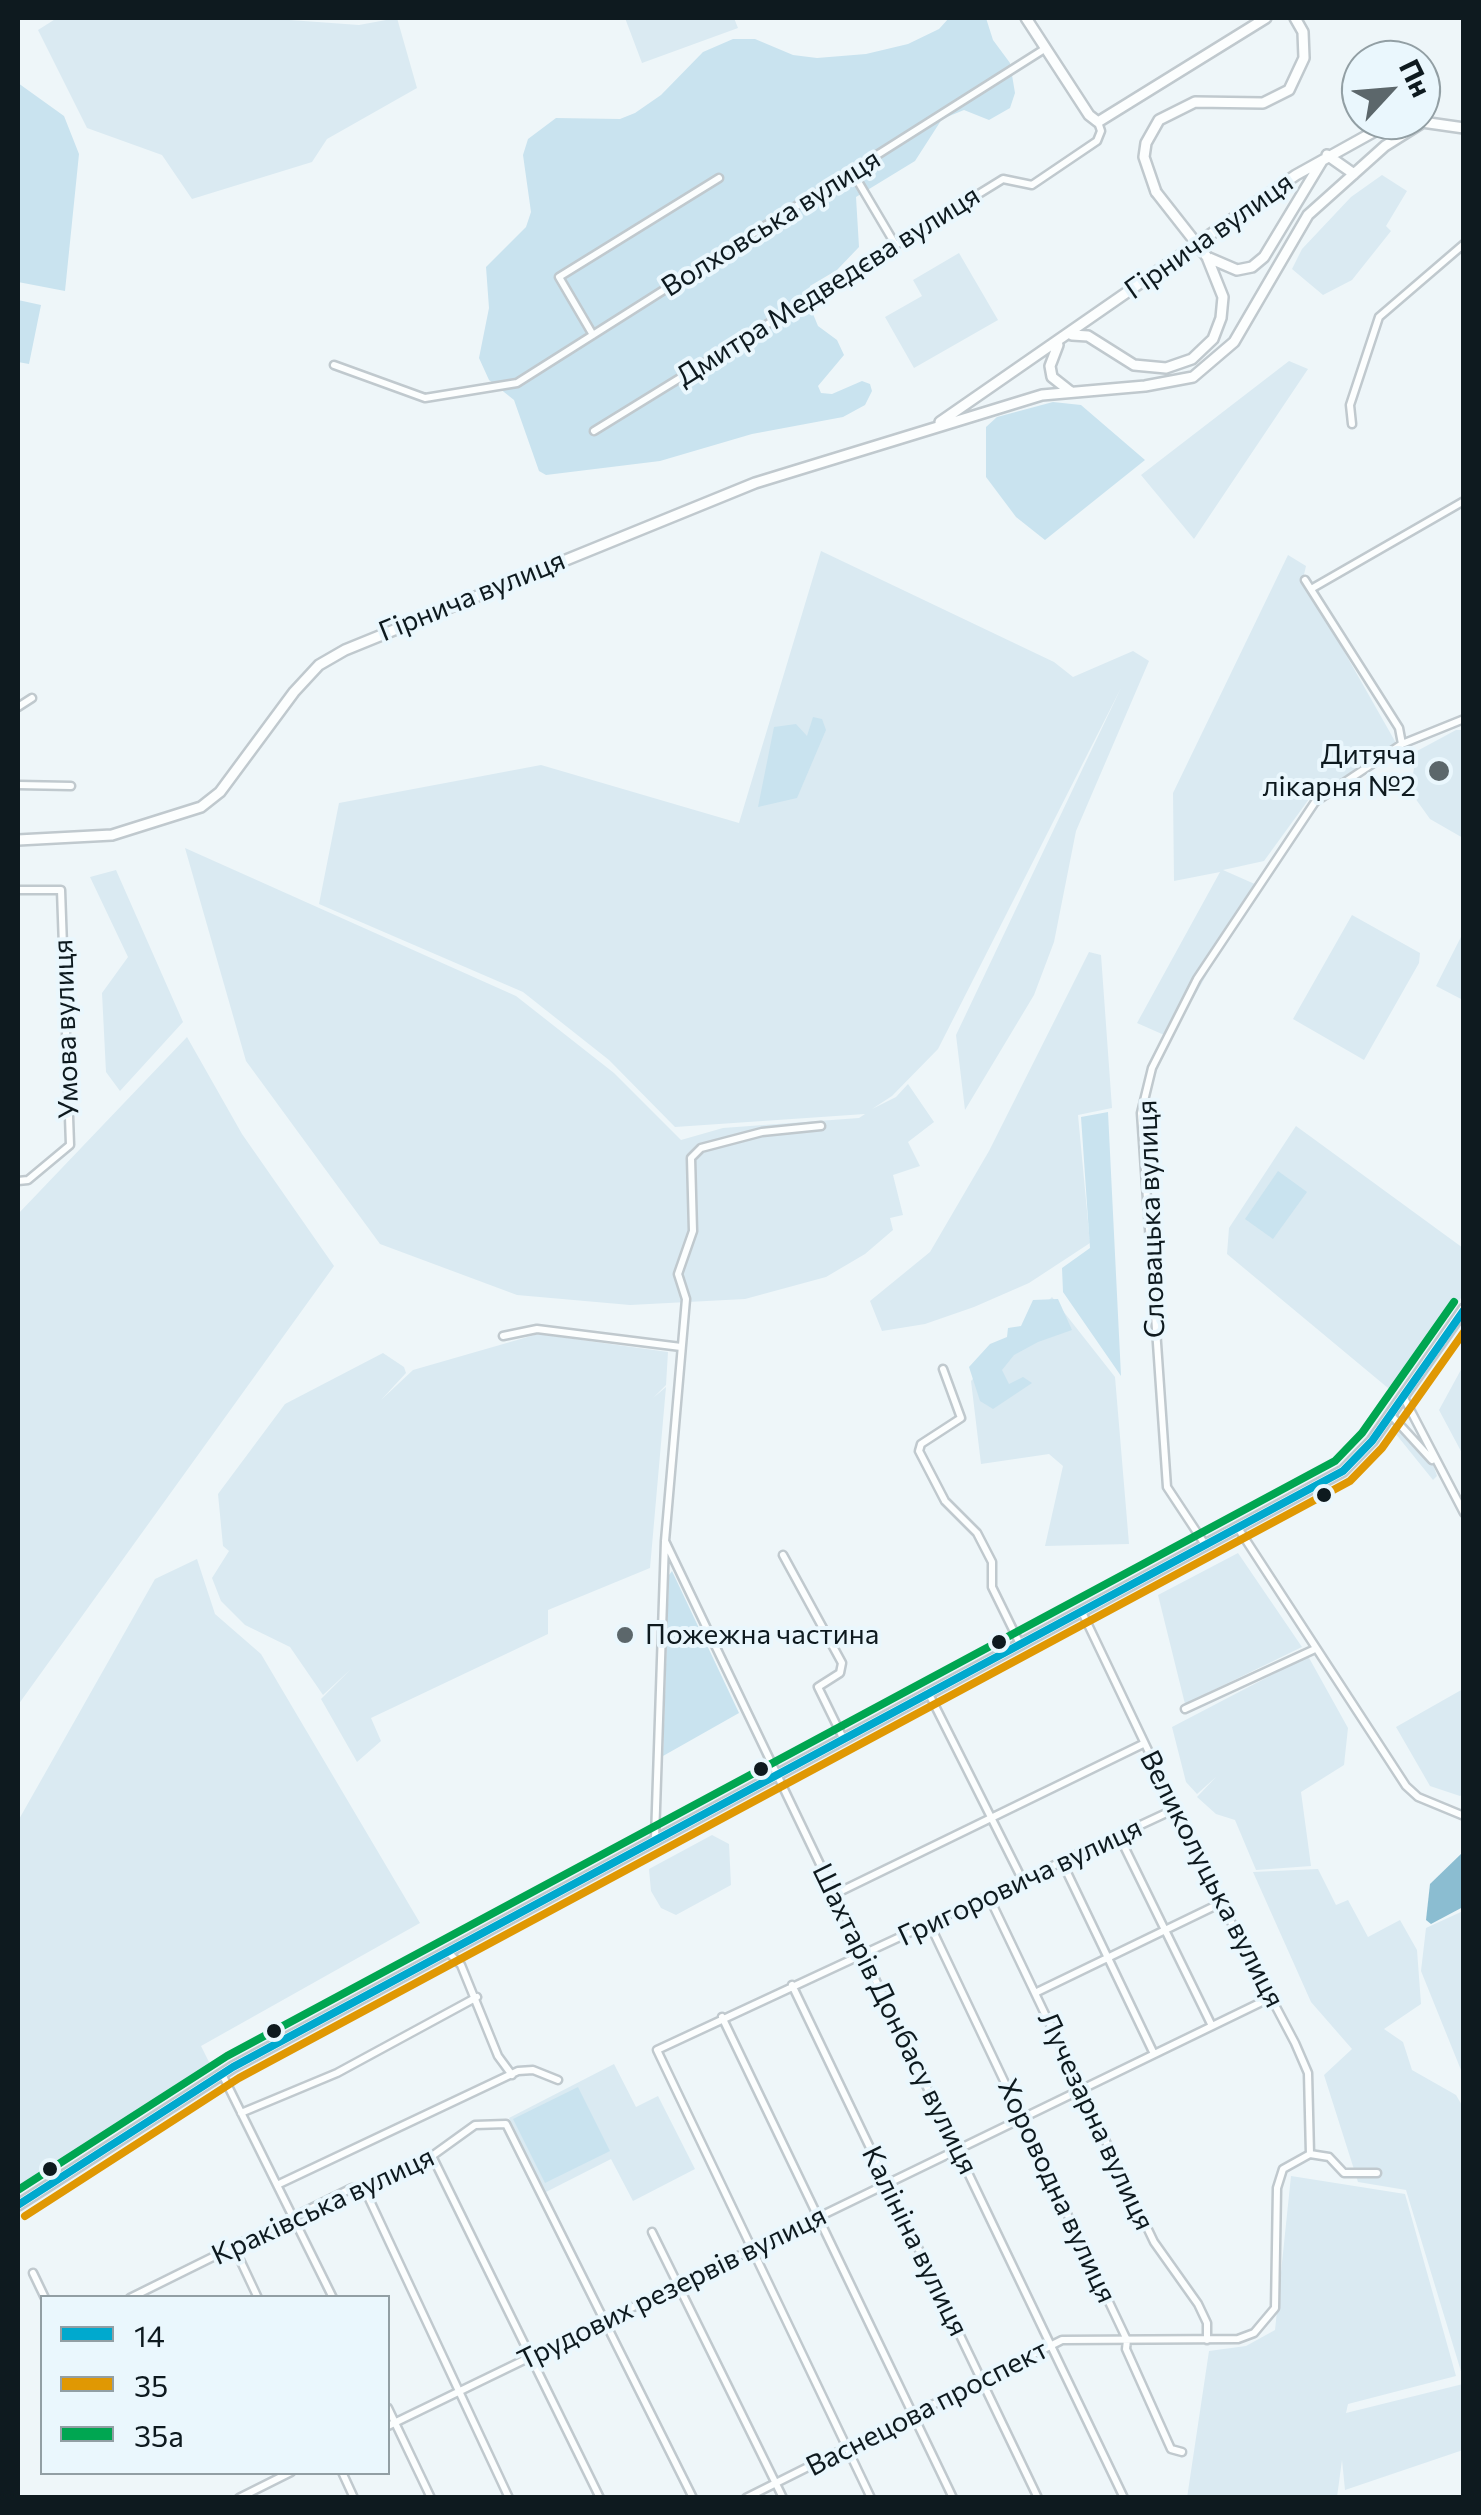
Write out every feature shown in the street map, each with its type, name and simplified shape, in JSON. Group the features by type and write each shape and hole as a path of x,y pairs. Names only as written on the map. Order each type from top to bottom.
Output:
{"main road":[{"path":"1026,18 1093,118 1111,118 1266,18"},
{"path":"1074,392 1065,390 1052,377 1050,366 1065,338 1088,336 1134,365 1151,368 1192,359 1213,339 1222,318 1223,297 1206,257 1156,192 1144,157 1158,120 1195,102 1252,105 1289,90 1304,58 1303,32 1295,18"},
{"name":"Гірнича вулиця","path":"930,429 1327,155 1357,140"},
{"name":"Гірнича вулиця","path":"18,840 134,830 201,808 220,792 294,692 319,666 344,650 778,474 1042,395 1177,382 1204,371 1234,342 1308,215 1393,140"},
{"path":"1206,257 1236,270 1264,258 1327,155 1354,174"},
{"path":"18,2205 222,2074 1342,1471 1390,1414 1464,1309"}],"street":[{"name":"Волховська вулиця","path":"334,365 425,398 518,383 1046,48"},
{"name":"Дмитра Медведєва вулиця","path":"594,431 1003,179 1032,185 1096,141 1101,130 1093,118"},
{"path":"852,174 895,244"},
{"path":"593,335 559,278 719,178"},
{"path":"1352,424 1350,405 1374,327 1464,244"},
{"path":"1311,589 1464,501"},
{"path":"1305,580 1399,728 1402,744"},
{"path":"18,707 32,698"},
{"name":"Словацька вулиця","path":"1204,1543 1167,1487 1153,1331 1142,1113 1146,1090 1197,979 1310,807 1402,744 1464,719"},
{"path":"18,784 71,786"},
{"name":"Умова вулиця","path":"18,890 60,890 70,1145 28,1180 18,1180"},
{"path":"655,1838 665,1542 686,1299 678,1274 693,1231 690,1158 700,1148 762,1132 821,1126"},
{"path":"504,1336 537,1329 682,1347"},
{"path":"943,1370 961,1418 921,1444 919,1451 945,1500 978,1532 992,1562 992,1587 1020,1644"},
{"path":"1402,1395 1464,1512"},
{"path":"1390,1414 1440,1468"},
{"path":"1238,1526 1406,1786 1444,1810 1464,1816"},
{"name":"Шахтарів Донбасу вулиця","path":"665,1542 1124,2498"},
{"path":"783,1554 836,1650 842,1670 818,1687 842,1738"},
{"name":"Великолуцька вулиця","path":"1082,1612 1143,1744 1308,2073 1310,2154"},
{"path":"1186,1709 1316,1649"},
{"path":"928,1692 1023,1881"},
{"path":"835,1894 1143,1744"},
{"name":"Григоровича вулиця","path":"864,1955 1175,1809"},
{"path":"1119,1836 1212,2026"},
{"path":"1062,1862 1154,2054"},
{"name":"Лучезарна вулиця","path":"988,1897 1154,2242 1198,2304 1207,2323 1207,2340"},
{"path":"1035,1992 1221,1903"},
{"name":"Хороводна вулиця","path":"930,1924 1128,2340 1126,2349 1171,2448 1182,2452"},
{"path":"447,1951 460,1965 477,1997 498,2056 512,2074"},
{"path":"864,1955 657,2050 750,2252 871,2498"},
{"name":"Калініна вулиця","path":"792,1985 1038,2498"},
{"path":"241,2113 337,2073 477,1997"},
{"name":"Трудових резервів вулиця","path":"391,2424 1272,1997"},
{"path":"722,2017 953,2498"},
{"path":"277,2185 525,2069 558,2080"},
{"path":"222,2074 332,2295"},
{"name":"Краківська вулиця","path":"136,2295 352,2188 364,2188 432,2156 475,2125 498,2122 511,2130 605,2323"},
{"path":"1310,2154 1330,2157 1344,2173 1377,2173"},
{"name":"Васнецова проспект","path":"746,2498 1062,2340 1238,2339 1267,2323 1275,2308 1276,2188 1283,2169 1310,2154"},
{"path":"432,2156 600,2498"},
{"path":"364,2188 510,2498"},
{"path":"652,2232 783,2498"},
{"path":"234,2247 257,2295"},
{"path":"33,2274 44,2295"},
{"path":"605,2323 693,2498"},
{"path":"391,2424 431,2498"},
{"path":"240,2498 285,2475"},
{"path":"343,2475 354,2498"}],"shaded area":[{"path":"57,18 262,18 359,25 397,18 417,88 327,139 312,162 192,199 162,155 87,128 38,30"},
{"path":"625,18 734,18 738,28 642,63"},
{"path":"949,18 986,18 993,40 1010,63 1015,93 1010,108 989,120 964,110 942,119 915,161 856,197 859,247 837,270 810,286 808,302 818,326 837,340 844,355 818,386 821,393 832,394 862,381 870,384 872,391 865,405 843,417 752,434 660,461 546,475 539,471 514,400 489,380 479,358 489,308 486,267 526,227 531,212 523,155 528,139 556,118 620,119 635,113 661,95 703,52 733,39 755,39 793,55 817,58 866,54 908,44 939,29"},
{"path":"18,83 64,116 79,154 65,291 18,282"},
{"path":"1382,175 1407,191 1386,226 1391,231 1352,280 1323,295 1292,269 1302,249 1351,197"},
{"path":"959,253 998,320 914,368 885,317 922,296 913,280"},
{"path":"18,300 41,305 29,364 18,362"},
{"path":"1289,361 1308,369 1194,539 1141,475"},
{"path":"1053,402 1081,405 1145,460 1045,540 1016,517 986,477 986,427 997,417"},
{"path":"821,551 1054,662 1073,677 1133,651 1149,661 1076,831 1054,942 1034,995 965,1110 956,1035 1121,688 938,1049 892,1096 872,1109 896,1097 908,1084 934,1122 908,1142 920,1166 893,1175 903,1215 890,1218 893,1230 865,1254 826,1277 745,1299 630,1305 517,1295 380,1244 246,1061 185,848 516,996 614,1073 681,1140 723,1128 859,1118 865,1114 675,1127 609,1060 523,992 319,904 339,803 541,765 739,823"},
{"path":"1288,555 1306,566 1303,579 1396,743 1309,799 1264,861 1223,870 1257,885 1171,1038 1137,1023 1220,872 1174,881 1173,793"},
{"path":"813,717 822,719 826,730 797,798 758,807 774,727 796,724 807,736"},
{"name":"Дитяча лікарня №2","path":"1463,730 1463,838 1430,819 1410,791 1417,751"},
{"path":"116,870 183,1022 120,1091 106,1072 102,993 128,957 90,877"},
{"path":"1352,915 1420,953 1419,963 1364,1060 1293,1019"},
{"path":"1463,933 1463,1000 1436,986"},
{"path":"1089,952 1101,955 1112,1108 1078,1115 1090,1243 1029,1283 974,1307 925,1324 882,1331 870,1301 930,1252 989,1151"},
{"path":"187,1037 242,1134 334,1266 18,1705 18,1214"},
{"path":"1108,1112 1121,1376 1063,1292 1062,1268 1090,1248 1081,1117"},
{"path":"1296,1126 1463,1248 1463,1295 1394,1393 1227,1254 1229,1228"},
{"path":"1278,1171 1307,1192 1273,1239 1245,1219"},
{"path":"1052,1297 1115,1377 1129,1544 1045,1546 1063,1466 1049,1454 981,1464 971,1381"},
{"path":"1058,1299 1072,1330 1014,1355 1002,1370 1009,1384 1023,1377 1032,1383 993,1409 980,1401 969,1367 990,1344 1007,1337 1008,1328 1021,1326 1033,1300"},
{"path":"538,1334 668,1352 666,1385 653,1398 666,1387 650,1568 548,1610 548,1634 371,1718 381,1741 357,1762 321,1699 351,1669 323,1695 290,1647 245,1625 221,1601 212,1578 229,1551 223,1546 218,1494 285,1404 383,1353 404,1367 406,1373 381,1400 413,1370"},
{"path":"1463,1366 1463,1455 1439,1410"},
{"path":"1399,1429 1433,1464 1437,1476 1433,1480 1395,1433"},
{"path":"1238,1553 1302,1647 1185,1704 1158,1595"},
{"path":"197,1559 215,1614 261,1654 420,1923 201,2046 211,2066 18,2193 18,1821 155,1579"},
{"path":"672,1571 739,1713 663,1756 669,1575"},
{"path":"1308,1656 1348,1728 1344,1765 1301,1792 1311,1866 1256,1870 1235,1820 1216,1814 1197,1797 1216,1777 1197,1794 1186,1782 1172,1727"},
{"path":"1463,1689 1464,1793 1460,1796 1430,1786 1396,1727"},
{"path":"712,1835 729,1844 731,1885 676,1915 661,1908 651,1891 649,1869"},
{"path":"1318,1869 1336,1905 1348,1900 1368,1937 1400,1920 1417,1950 1421,2004 1384,2029 1403,2042 1412,2070 1456,2095 1463,2107 1463,2378 1406,2190 1358,2182 1324,2075 1352,2049 1311,2002 1253,1872"},
{"path":"1463,1911 1463,2075 1421,1971 1426,1928"},
{"path":"614,2064 636,2107 658,2096 695,2169 633,2201 611,2159 546,2192 509,2118"},
{"path":"578,2087 610,2151 545,2183 513,2119"},
{"path":"1291,2176 1405,2194 1456,2376 1348,2404 1346,2413 1463,2384 1463,2450 1345,2490 1342,2460 1337,2497 1187,2498 1209,2351 1246,2346 1275,2330"}],"water":[{"path":"1463,1852 1463,1907 1431,1924 1426,1920 1430,1884"}],"transit line":[{"name":"35а","path":"18,2190 227,2056 1335,1461 1362,1433 1454,1302"},
{"name":"14","path":"18,2205 233,2067 1343,1471 1372,1441 1464,1310"},
{"name":"35","path":"25,2216 239,2078 1350,1481 1382,1448 1464,1332"}],"place":[{"name":"Дитяча лікарня №2","path":"1439,771"},
{"name":"Пожежна частина","path":"625,1635"}]}
